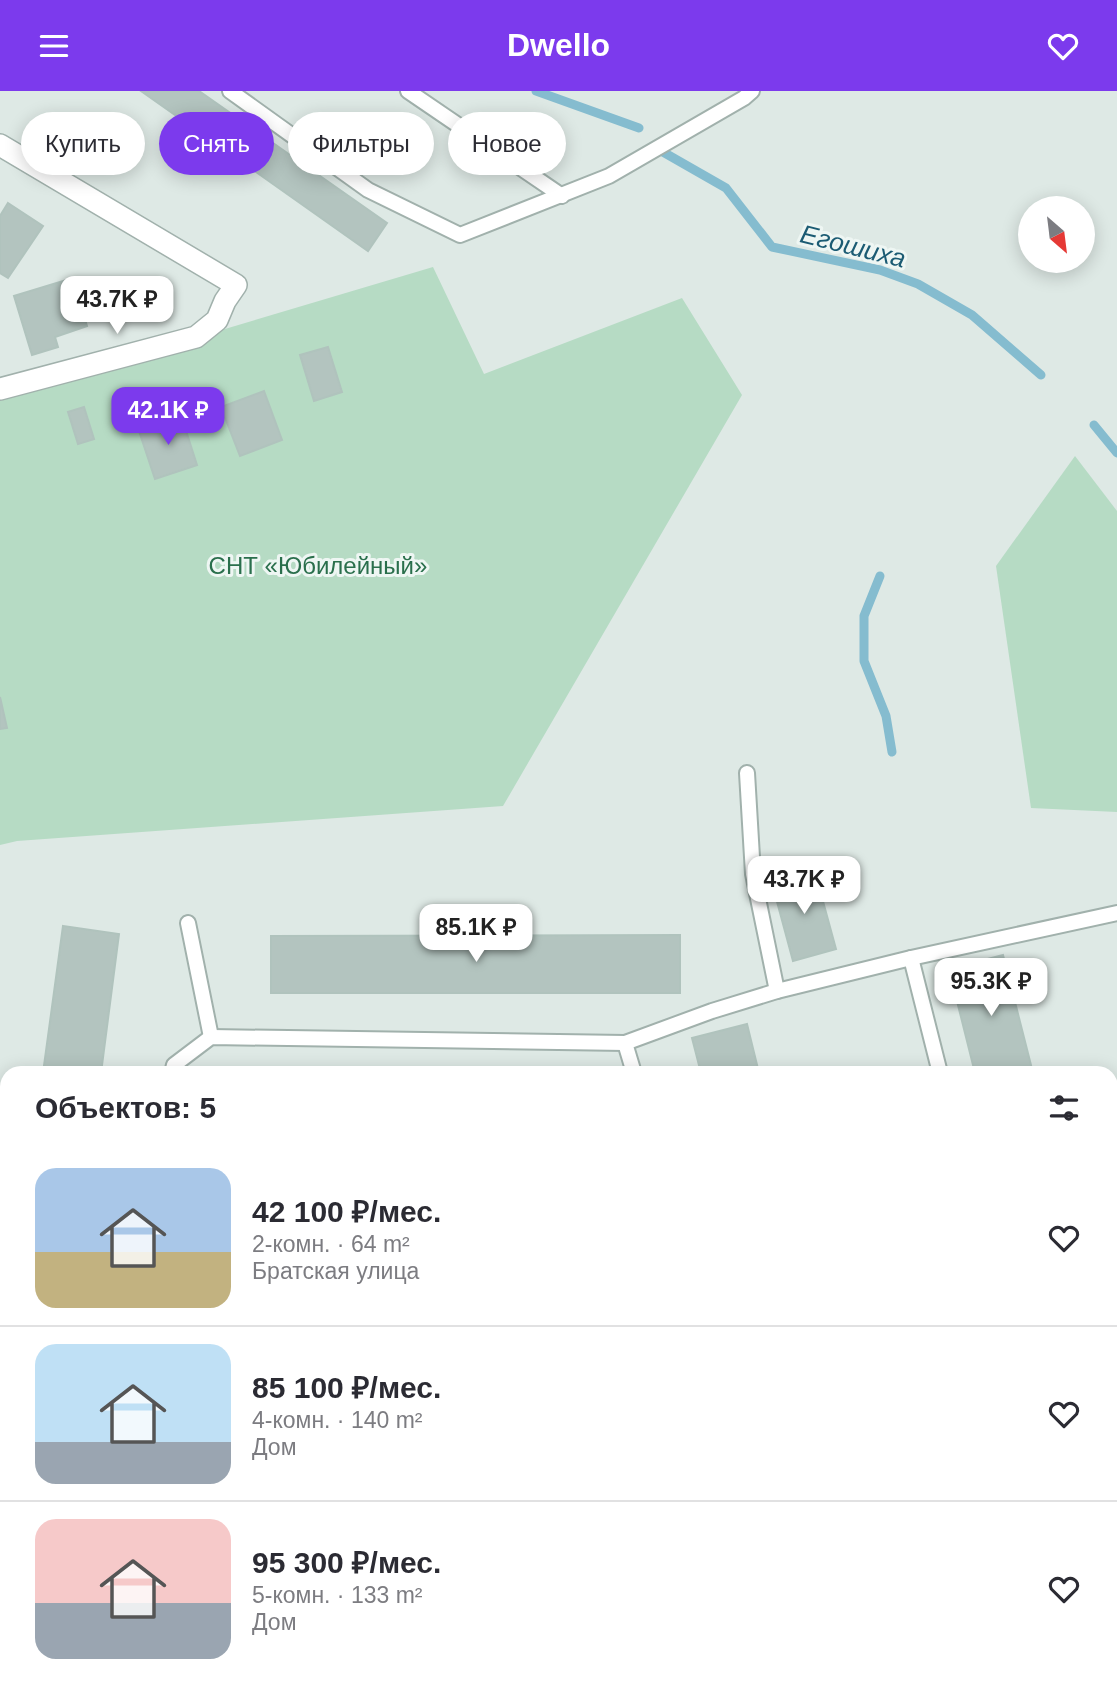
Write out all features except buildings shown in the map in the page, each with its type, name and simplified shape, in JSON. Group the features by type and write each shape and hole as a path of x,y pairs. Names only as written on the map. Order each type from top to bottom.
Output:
{"street":[{"path":"0,145 236,285 217,320 196,337 0,389"}],"lane":[{"path":"230,91 368,190 460,235 562,197 609,176 752,91"},
{"path":"408,91 562,197"},
{"path":"747,772 753,874 777,991"},
{"path":"174,1066 211,1037 625,1043 712,1011 777,991 911,958 1117,913"},
{"path":"188,923 211,1037"},
{"path":"911,958 938,1066"},
{"path":"625,1043 632,1066"}],"green space":[{"name":"СНТ «Юбилейный»","path":"433,267 484,374 682,298 742,395 503,806 17,841 0,845 0,396"},
{"path":"1075,456 1117,511 1117,812 1031,808 996,566"}],"waterway":[{"name":"Егошиха","path":"536,91 639,128"},
{"name":"Егошиха","path":"663,152 726,188 772,247 880,270 918,284 972,315 1041,375"},
{"name":"Егошиха","path":"1094,425 1117,453"},
{"path":"880,576 864,616 864,661 886,716 892,752"}]}
